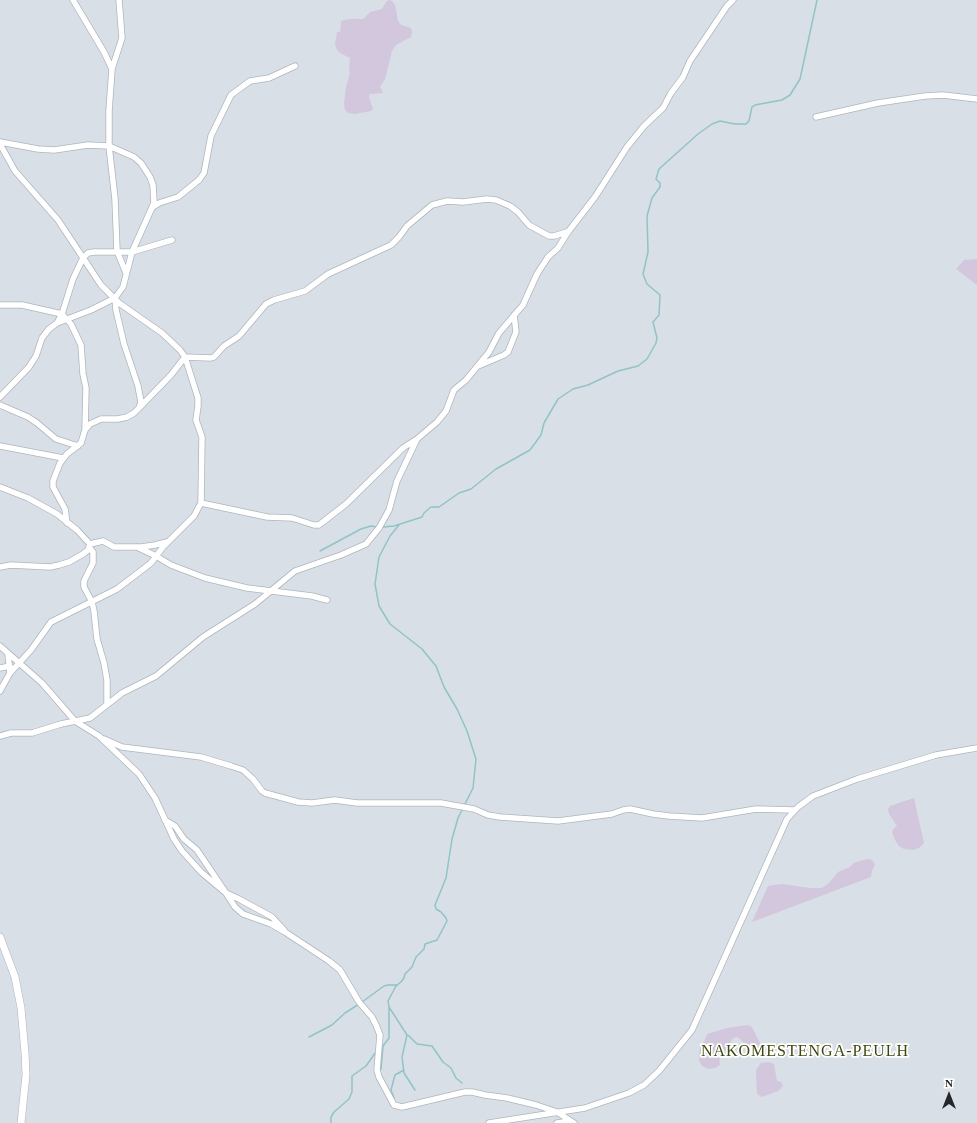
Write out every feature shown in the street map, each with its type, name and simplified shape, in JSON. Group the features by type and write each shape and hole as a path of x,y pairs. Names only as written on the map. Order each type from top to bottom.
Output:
{"street":[{"path":"73,0 104,52 112,69"},
{"path":"119,0 122,38 112,69 109,111 109,146 115,199 117,251 126,273"},
{"path":"201,503 267,518 292,518 314,525 319,525 346,504 402,448 417,439 437,422 446,411 454,390 489,352 499,333 523,305 537,274 548,257 558,248 568,232 595,197 627,147 644,126 664,108 690,61 727,6 733,0"},
{"path":"153,207 159,203 178,197 199,180 204,173 211,136 231,95 250,81 269,78 295,66"},
{"path":"816,117 878,103 925,96 943,95 977,99"},
{"path":"0,143 50,150 88,145 109,146 134,157 141,163 150,177 154,194 153,207 132,252 123,287 115,298 57,323 49,329 42,338 36,356 29,367 0,397"},
{"path":"0,143 15,171 58,220 101,285 119,303 175,344 185,357 198,398 196,420 202,437 201,503 194,516 169,541 151,563 116,589 51,622 31,650 10,673 0,691"},
{"path":"185,357 214,357 224,346 239,336 266,304 274,300 305,291 328,274 391,245 407,226 432,205 438,203 447,201 463,202 488,199 496,200 510,206 518,212 529,225 549,236 568,232"},
{"path":"57,323 62,314 73,279 83,258 88,253 117,251 132,252 172,240"},
{"path":"115,298 116,310 124,344 140,392 141,402 139,408"},
{"path":"0,305 22,305 62,314 67,319 81,345 83,374 86,388 85,430 81,443 63,458 53,481 53,487 65,509 67,523"},
{"path":"476,367 508,352 516,332 514,315"},
{"path":"85,430 90,424 96,421 127,417 134,413 171,376 185,357"},
{"path":"0,405 28,417 56,439 78,446"},
{"path":"0,736 11,733 32,733 61,724 90,718 122,693 156,676 203,637 255,604 295,571 341,555 366,544 379,528 389,510 398,481 417,439"},
{"path":"0,446 63,458"},
{"path":"0,487 43,506 67,523 90,546 93,555 93,563 84,581 85,592 92,602 94,611 97,639 107,680 107,704"},
{"path":"0,567 11,565 59,565 69,562 83,554 90,546 103,541 114,547 137,547 155,545 169,541"},
{"path":"137,547 156,556 171,566 205,578 247,588 312,596 327,600"},
{"path":"0,646 42,683 74,721 99,736 122,746 201,757 243,770 254,779 262,791 279,798 306,803 336,800 357,803 442,803 474,809 488,815 500,817 558,821 612,814 630,809 658,815 702,818 756,809 794,810"},
{"path":"8,654 10,673"},
{"path":"0,668 10,666"},
{"path":"99,736 139,774 155,798 174,839 182,851 201,872 226,893 272,917 285,932"},
{"path":"489,1123 586,1108 607,1102 644,1085 659,1071 692,1030 787,819 794,810 812,796 857,779 936,755 977,748"},
{"path":"165,820 175,826 184,839 197,850 235,907 243,914 271,924 285,932 340,970 359,1002 372,1018 380,1035 377,1070 379,1077 394,1105 402,1107 434,1101 465,1092 472,1092 536,1105 557,1112 572,1122"},
{"path":"0,937 15,977 22,1014 26,1074 21,1123"},
{"path":"557,1123 572,1122"}],"shaded area":[{"path":"389,0 395,5 398,21 401,25 411,28 411,37 396,45 392,51 385,79 380,87 383,93 370,94 369,97 373,109 371,111 355,114 348,113 345,110 344,104 346,87 350,73 350,58 337,50 335,44 337,32 340,32 341,21 349,19 363,19 370,12 382,9"},
{"path":"977,259 977,285 956,269 964,260"},
{"path":"914,798 924,843 919,848 913,850 904,849 899,846 895,840 892,832 897,826 889,814 888,809 890,806"},
{"path":"867,859 872,860 875,864 871,877 752,922 768,886 782,884 822,888 829,883 838,872 850,867 854,863"},
{"path":"748,1025 752,1027 760,1043 759,1045 751,1047 736,1037 732,1039 728,1050 719,1054 720,1065 715,1068 708,1069 702,1066 699,1061 700,1045 704,1042 707,1034 727,1028"},
{"path":"769,1062 774,1064 777,1081 781,1082 783,1086 778,1091 762,1097 757,1094 756,1070 761,1063"}],"waterway":[{"path":"383,527 394,526 422,517 431,507 439,507 459,493 471,489 496,469 530,450 541,435 544,423 558,399 573,389 588,385 618,371 638,366 647,359 656,343 657,338 653,322 659,315 660,295 647,284 643,274 648,252 647,216 652,198 660,187 660,183 656,179 659,169 698,134 712,124 720,121 735,124 746,124 749,121 752,107 755,105 782,100 790,95 800,79 817,0"},
{"path":"399,525 390,536 379,557 375,584 379,606 390,624 422,649 436,666 444,687 457,709 467,731 476,759 473,788 458,818 452,839 446,878 435,905 436,909 441,912 447,921 437,940 425,944 424,949 416,957 412,967 405,974 401,982 396,986 388,1001 389,1007 407,1035 402,1057 404,1073 415,1090"},
{"path":"320,551 361,529 371,526 377,527"},
{"path":"362,1002 384,986 397,985"},
{"path":"309,1037 332,1025 345,1013 359,1004"},
{"path":"381,1069 383,1046 389,1038 389,1007"},
{"path":"408,1035 417,1044 432,1046 443,1062 451,1068 456,1078 462,1083"},
{"path":"331,1123 331,1117 334,1112 349,1099 352,1092 352,1076 366,1066 378,1049"},
{"path":"394,1098 391,1090 395,1075 404,1070"}],"district":[{"name":"NAKOMESTENGA-PEULH","path":"805,1052"}]}
